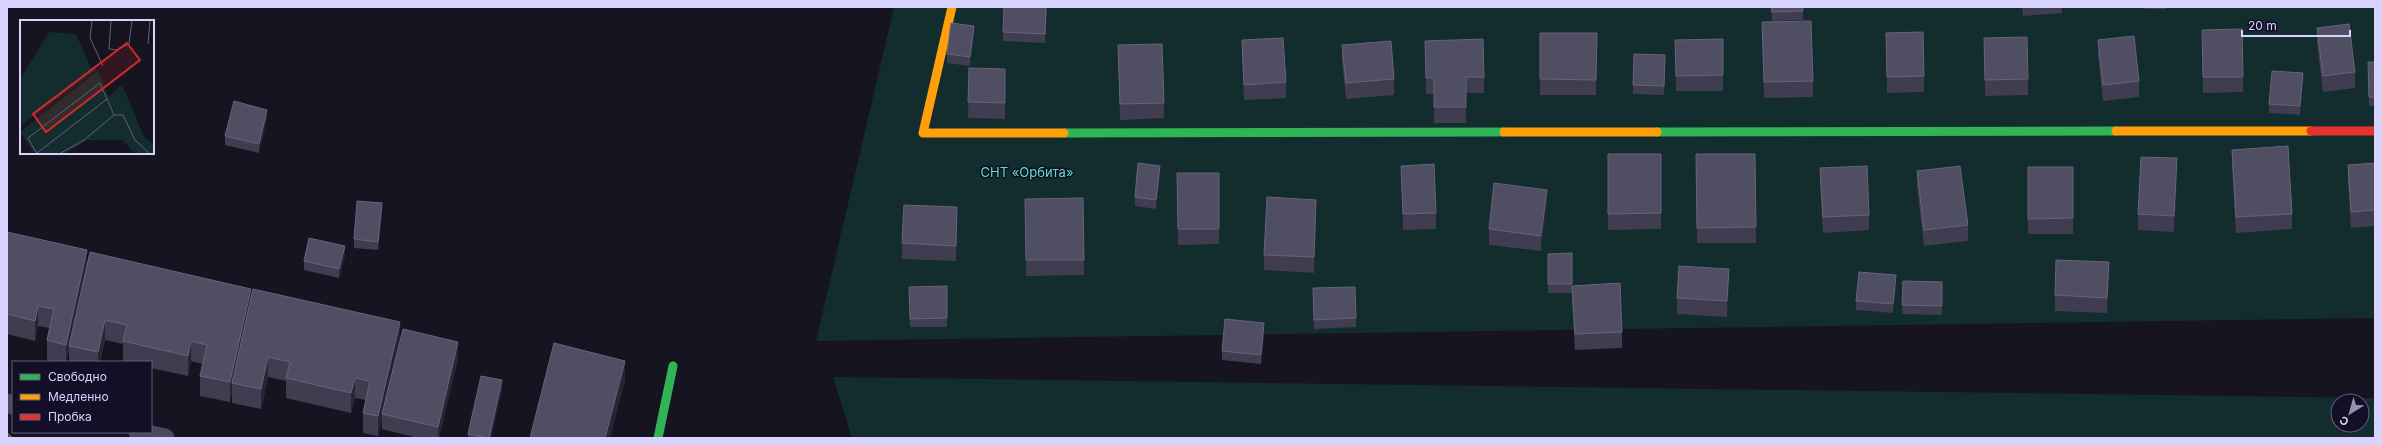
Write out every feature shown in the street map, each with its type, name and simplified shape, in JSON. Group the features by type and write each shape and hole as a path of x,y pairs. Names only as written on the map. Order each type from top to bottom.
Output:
{"street":[{"path":"952,7 923,133 2375,131"},
{"path":"658,438 673,366"}],"lane":[{"path":"142,433 165,438"}],"green space":[{"name":"СНТ «Орбита»","path":"894,7 2375,7 2375,318 816,341"},
{"path":"833,377 2330,397 2330,433 2370,433 2370,398 2375,398 2375,438 852,438"}],"building":[{"path":"1004,7 1046,7 1045,34 1003,32"},
{"path":"1771,7 1803,7 1803,11 1772,12"},
{"path":"1811,21 1813,81 1764,82 1762,22"},
{"path":"951,23 974,26 970,57 947,54"},
{"path":"2349,24 2355,72 2323,76 2317,28"},
{"path":"2242,29 2243,77 2203,77 2202,30"},
{"path":"1923,32 1924,76 1887,77 1886,33"},
{"path":"1540,33 1597,33 1596,80 1540,79"},
{"path":"2134,36 2139,81 2103,85 2098,40"},
{"path":"2027,37 2028,79 1985,80 1984,38"},
{"path":"1283,38 1286,82 1244,85 1242,40"},
{"path":"1483,39 1484,77 1466,77 1466,107 1434,107 1434,78 1426,78 1425,41"},
{"path":"1723,39 1723,75 1676,76 1675,40"},
{"path":"1391,41 1394,79 1346,83 1342,45"},
{"path":"1162,44 1164,103 1120,104 1118,45"},
{"path":"1634,54 1665,55 1664,86 1633,85"},
{"path":"2368,62 2375,62 2375,97 2369,97"},
{"path":"969,68 1005,69 1005,103 968,102"},
{"path":"2272,71 2303,73 2300,106 2269,104"},
{"path":"234,101 267,110 259,144 225,136"},
{"path":"2288,146 2292,214 2236,217 2232,150"},
{"path":"1608,154 1661,154 1661,213 1608,214"},
{"path":"1696,154 1755,154 1756,227 1697,228"},
{"path":"2141,157 2177,158 2174,216 2138,214"},
{"path":"1138,163 1160,166 1156,200 1135,197"},
{"path":"2375,163 2375,210 2351,212 2348,165"},
{"path":"1434,164 1436,213 1403,214 1401,166"},
{"path":"1867,166 1869,215 1823,217 1820,168"},
{"path":"1960,166 1968,225 1924,230 1917,171"},
{"path":"2028,167 2073,167 2073,218 2028,219"},
{"path":"1177,173 1219,173 1219,229 1178,229"},
{"path":"1494,183 1547,190 1541,236 1489,229"},
{"path":"1267,197 1316,200 1314,257 1264,255"},
{"path":"1083,198 1084,260 1026,260 1025,199"},
{"path":"357,201 382,203 378,242 354,239"},
{"path":"904,205 957,207 956,246 902,243"},
{"path":"7,232 87,250 66,345 47,340 54,309 38,306 35,321 7,314"},
{"path":"309,238 345,246 339,269 304,261"},
{"path":"90,252 251,289 230,382 200,376 207,345 191,341 188,356 123,341 127,325 105,320 98,352 69,346"},
{"path":"1572,253 1572,284 1548,284 1548,254"},
{"path":"2056,260 2109,262 2107,298 2055,295"},
{"path":"1679,266 1729,269 1727,301 1677,298"},
{"path":"1859,272 1896,275 1893,304 1856,301"},
{"path":"1903,281 1942,282 1942,306 1902,305"},
{"path":"1620,283 1622,332 1575,334 1572,286"},
{"path":"947,286 947,318 910,319 909,287"},
{"path":"1355,287 1356,318 1314,320 1313,288"},
{"path":"253,289 400,322 378,416 363,413 370,381 355,378 351,393 286,378 290,362 268,357 261,389 232,383"},
{"path":"1225,319 1264,323 1261,355 1222,351"},
{"path":"403,329 458,342 438,427 382,414"},
{"path":"554,343 625,361 605,438 530,438"},
{"path":"481,376 502,380 489,438 468,434"},
{"path":"7,432 13,438 7,438"}],"traffic: fast":[{"path":"1657,132 2116,131"},
{"path":"1064,133 1504,132"},
{"path":"658,438 673,366"}],"traffic: slow":[{"path":"952,7 923,133 1064,133"},
{"path":"2116,131 2311,131"},
{"path":"1504,132 1657,132"}],"traffic: jam":[{"path":"2311,131 2375,131"}]}
